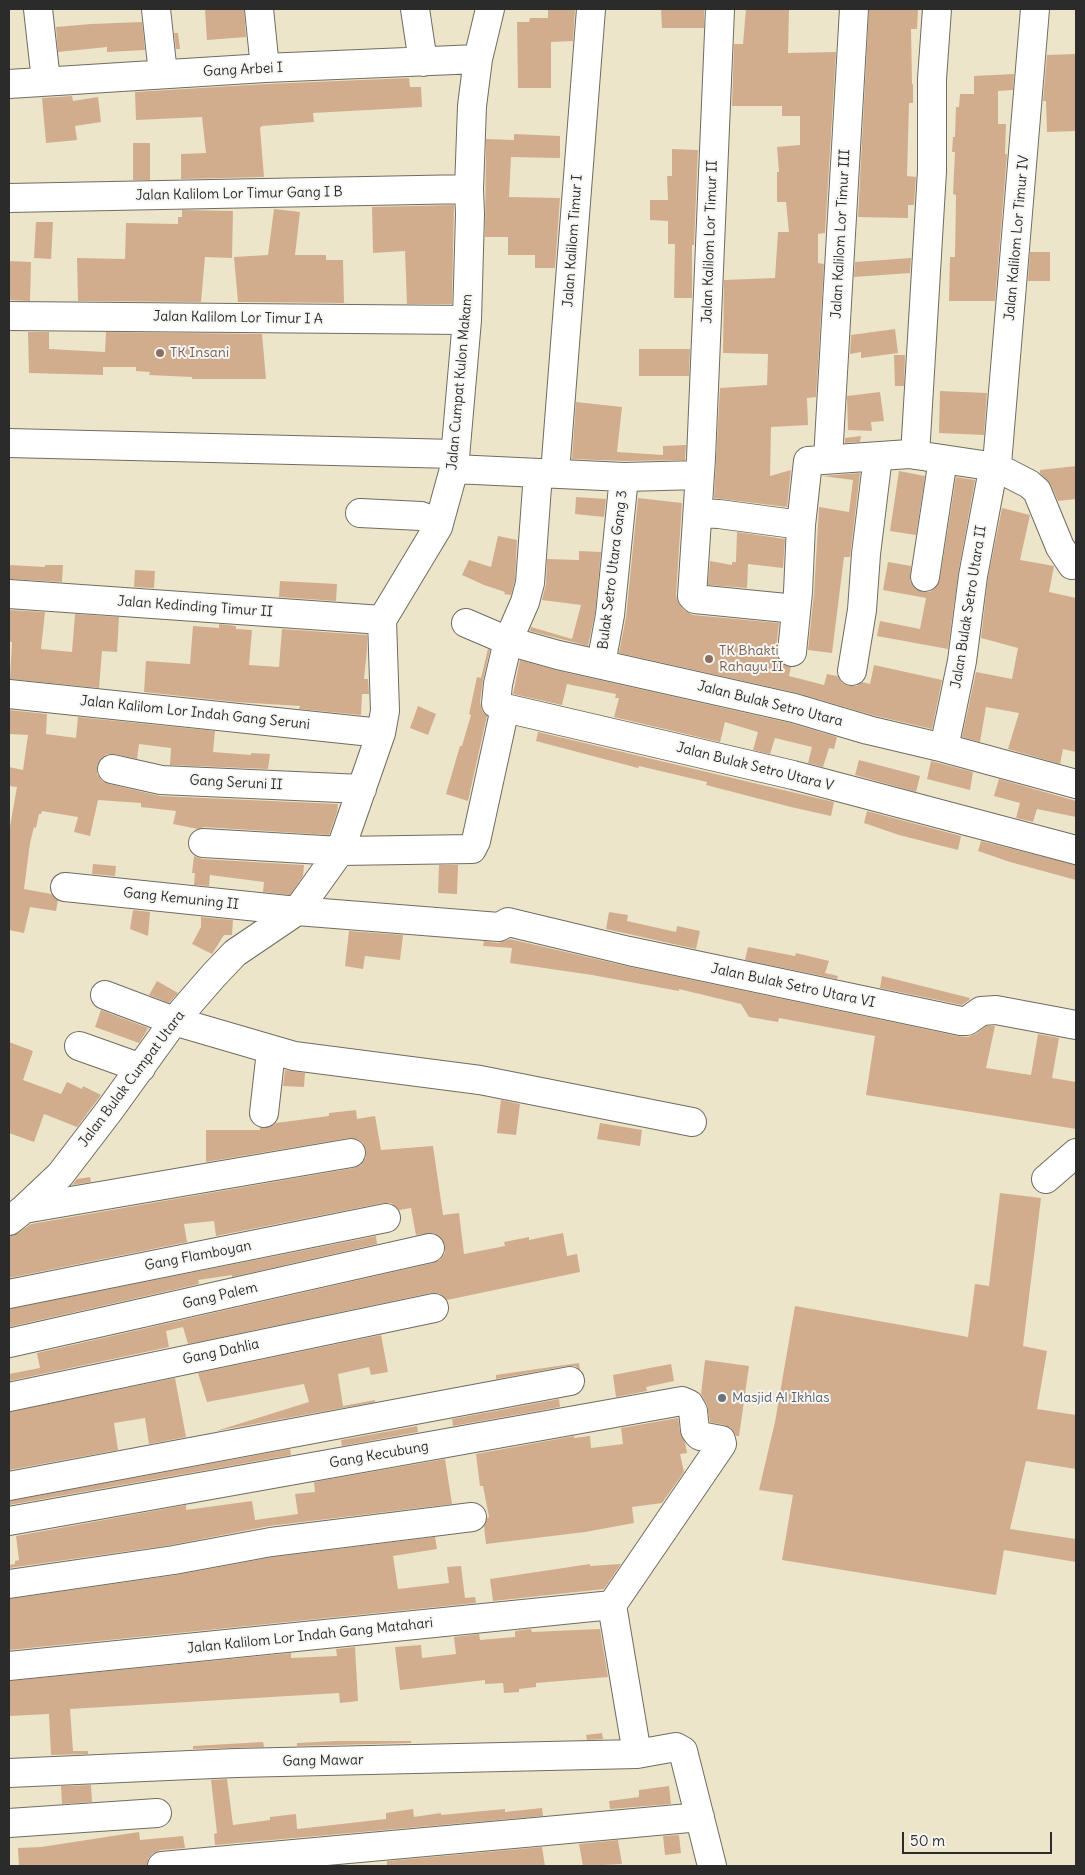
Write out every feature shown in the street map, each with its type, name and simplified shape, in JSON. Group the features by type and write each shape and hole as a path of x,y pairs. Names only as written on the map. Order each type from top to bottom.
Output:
{"street":[{"path":"38,9 46,81"},
{"path":"156,9 163,74"},
{"path":"259,9 265,68"},
{"path":"415,9 422,62"},
{"name":"Jalan Cumpat Kulon Makam","path":"382,620 438,528 454,462 467,320 472,106 478,60 490,9"},
{"name":"Jalan Kalilom Timur I","path":"508,641 526,602 546,473 591,9"},
{"name":"Jalan Kalilom Lor Timur II","path":"720,9 700,475 692,598 796,609"},
{"name":"Jalan Kalilom Lor Timur III","path":"828,459 854,9"},
{"path":"915,455 932,171 932,79 937,9"},
{"name":"Jalan Kalilom Lor Timur IV","path":"996,467 1014,275 1035,9"},
{"name":"Gang Arbei I","path":"9,84 265,68 478,60"},
{"name":"Jalan Kalilom Lor Timur Gang I B","path":"9,198 469,189"},
{"name":"Jalan Kalilom Lor Timur I A","path":"9,316 467,320"},
{"path":"9,443 454,462 546,473 624,477 700,475"},
{"path":"792,652 808,461 841,460 892,454 915,455 996,467 1023,480 1037,491 1060,547 1072,565"},
{"path":"852,670 862,610 866,554 878,456"},
{"path":"925,577 943,459"},
{"name":"Jalan Bulak Setro Utara II","path":"944,748 962,661 972,576 992,475 996,467"},
{"name":"Bulak Setro Utara Gang 3","path":"601,664 610,615 624,477"},
{"path":"360,513 421,516 439,523"},
{"path":"698,513 720,514 802,526"},
{"name":"Jalan Kedinding Timur II","path":"9,594 382,620"},
{"path":"297,911 340,851 381,733 385,711 382,620"},
{"name":"Jalan Bulak Setro Utara","path":"466,623 508,641 558,656 794,708 868,730 944,748 1076,784"},
{"path":"203,842 340,851 472,849 476,841 505,708 496,704 495,700 508,641"},
{"name":"Jalan Kalilom Lor Indah Gang Seruni","path":"9,694 381,733"},
{"name":"Jalan Bulak Setro Utara V","path":"505,708 793,776 1076,850"},
{"name":"Gang Seruni II","path":"112,769 161,780 362,789"},
{"name":"Gang Kemuning II","path":"65,887 297,911 504,924"},
{"name":"Jalan Bulak Cumpat Utara","path":"16,1215 60,1174 141,1068 174,1021 235,953 297,911"},
{"name":"Jalan Bulak Setro Utara VI","path":"504,924 963,1022 981,1011 996,1010 1076,1025"},
{"path":"105,995 174,1021 294,1056 480,1080 692,1122"},
{"path":"79,1046 141,1068"},
{"path":"264,1113 272,1051"},
{"path":"16,1215 351,1153"},
{"path":"1046,1179 1076,1153"},
{"name":"Gang Flamboyan","path":"9,1294 386,1218"},
{"name":"Gang Palem","path":"9,1343 430,1248"},
{"name":"Gang Dahlia","path":"9,1397 434,1308"},
{"path":"9,1486 570,1381"},
{"name":"Gang Kecubung","path":"9,1520 682,1401 689,1404 693,1411 695,1430 698,1434 721,1440 722,1444 612,1605"},
{"path":"9,1584 174,1560 271,1542 472,1517"},
{"path":"612,1605 637,1754"},
{"name":"Jalan Kalilom Lor Indah Gang Matahari","path":"9,1666 612,1605"},
{"name":"Gang Mawar","path":"9,1773 236,1763 637,1754 676,1747 683,1751 712,1866"},
{"path":"9,1823 157,1813"},
{"path":"162,1866 700,1817"}],"building":[{"path":"244,9 246,37 207,40 205,10"},
{"path":"548,9 575,9 573,41 551,42 551,88 518,88 517,22 529,22 530,18 548,18"},
{"path":"661,9 704,9 704,28 662,28"},
{"path":"746,9 789,9 788,53 836,52 825,233 818,234 818,263 824,264 816,397 807,398 808,425 771,427 770,476 791,470 787,507 714,498 720,388 767,385 768,354 723,353 724,280 775,278 778,232 789,232 786,202 777,202 777,172 779,172 777,147 800,145 800,116 782,116 782,106 732,106 734,44 743,44"},
{"path":"869,9 918,9 917,29 911,29 913,103 909,103 907,176 916,177 914,205 908,205 908,218 858,217"},
{"path":"142,22 145,50 107,52 107,47 58,52 56,27"},
{"path":"174,33 178,33 180,49 176,49"},
{"path":"1076,54 1076,131 1047,132 1046,101 1043,101 1047,55"},
{"path":"1014,74 1013,90 998,91 998,124 1006,124 1005,154 1007,154 995,301 949,301 950,257 955,257 956,195 953,194 955,152 952,152 953,137 955,137 956,107 959,107 960,94 974,94 974,76"},
{"path":"409,78 410,87 421,87 422,107 313,113 314,122 262,126 260,128 264,177 181,179 181,154 206,153 202,117 136,120 135,92"},
{"path":"72,96 73,101 98,97 101,122 75,126 77,140 46,143 42,98"},
{"path":"514,134 560,136 560,158 511,157 509,197 560,198 555,268 535,268 535,255 508,255 508,237 485,237 486,139 514,140"},
{"path":"133,143 150,143 150,180 133,180"},
{"path":"672,149 698,150 694,245 692,245 692,298 674,298 675,244 668,244 668,221 650,220 650,200 668,200 667,176 672,176"},
{"path":"454,205 452,304 407,304 405,251 373,253 372,207"},
{"path":"274,209 300,212 295,255 326,255 326,260 343,260 344,303 238,302 234,257 268,255"},
{"path":"182,210 233,211 232,258 205,257 201,302 78,301 77,258 125,259 126,223 178,224 178,217 182,217"},
{"path":"36,222 53,222 51,259 34,258"},
{"path":"1030,252 1050,252 1050,281 1028,281"},
{"path":"911,258 910,273 854,277 855,262"},
{"path":"9,261 31,262 30,301 9,300"},
{"path":"895,329 898,353 861,358 861,352 850,354 851,335"},
{"path":"28,332 49,332 49,349 105,352 106,332 262,334 266,379 192,379 192,377 149,375 150,372 136,371 136,367 103,367 103,375 29,373"},
{"path":"639,349 690,349 689,376 639,376"},
{"path":"894,355 905,355 904,386 895,386"},
{"path":"940,391 987,393 984,435 939,433"},
{"path":"880,392 884,421 871,422 872,431 848,430 847,396"},
{"path":"576,402 622,407 617,452 663,455 663,446 686,445 685,460 624,461 572,459"},
{"path":"861,436 860,442 845,443 845,438"},
{"path":"1076,466 1076,499 1058,501 1051,485 1040,473 1040,470"},
{"path":"899,471 925,476 916,535 890,531"},
{"path":"860,473 850,557 844,557 832,653 808,650 814,593 819,507 849,512 853,480 822,476"},
{"path":"956,477 975,480 958,574 948,649 877,636 880,621 920,629 926,598 883,590 888,562 911,566 910,582 916,589 930,592 937,586 940,579"},
{"path":"576,497 606,499 604,517 575,514"},
{"path":"638,498 682,503 676,595 678,602 684,610 693,615 779,623 776,650 778,658 783,664 791,667 789,676 824,685 827,674 837,676 842,683 849,686 857,686 862,682 870,684 874,665 942,680 932,729 872,715 797,693 619,653 626,617"},
{"path":"1002,508 1030,515 1020,560 1054,566 1049,592 1076,598 1076,752 1063,749 1060,764 1008,749 1019,713 986,707 980,742 962,737 976,672 1012,679 1018,648 981,638 988,578"},
{"path":"737,532 785,539 783,568 748,564 747,588 708,585 710,561 732,565 732,562 736,562"},
{"path":"498,536 517,540 515,580 511,595 504,594 505,592 462,575 469,560 491,567"},
{"path":"579,551 601,552 595,613 588,646 530,631 531,627 572,639 581,605 542,600 546,584 547,559 579,560"},
{"path":"9,565 45,567 45,565 63,565 62,582 9,579"},
{"path":"135,570 155,571 154,588 134,587"},
{"path":"280,581 337,584 336,601 279,597"},
{"path":"9,610 45,612 41,649 72,652 75,614 119,617 117,652 102,651 99,688 10,679 12,642 9,642"},
{"path":"219,624 236,626 236,629 252,630 249,665 279,667 282,629 367,635 364,679 368,679 369,694 362,694 361,715 299,709 300,706 236,702 144,692 146,661 190,664 193,626 219,628"},
{"path":"488,649 490,650 480,702 482,711 487,716 468,801 446,794 471,715 469,714 477,677 481,678"},
{"path":"520,660 555,670 790,723 837,737 834,749 829,748 823,767 808,763 812,747 775,738 770,754 753,750 758,732 725,722 720,742 614,717 619,698 615,698 616,694 567,684 562,705 513,694"},
{"path":"418,706 436,714 428,735 410,728"},
{"path":"9,710 47,714 46,734 76,738 78,717 215,731 213,752 251,755 251,753 270,754 268,769 170,765 171,748 139,744 137,759 107,754 101,758 97,765 97,774 102,781 109,784 160,796 338,804 329,835 204,827 198,829 173,824 176,811 141,807 141,803 98,800 90,836 74,832 78,817 42,811 39,814 36,828 34,827 30,843 24,889 51,894 58,900 56,911 30,907 24,933 9,930 9,832 17,787 9,786 9,767 23,770 28,735 9,734"},
{"path":"538,732 834,802 831,816 706,785 707,782 639,766 638,768 536,741"},
{"path":"859,760 920,776 916,792 855,775"},
{"path":"931,761 973,772 970,790 927,779"},
{"path":"999,779 1076,801 1076,817 1037,809 1033,822 1016,818 1020,803 994,796"},
{"path":"867,811 961,836 958,850 899,835 864,823"},
{"path":"981,841 1076,865 1076,880 978,851"},
{"path":"194,856 202,859 304,865 303,876 290,895 263,892 264,882 210,875 209,886 194,885 195,873 192,873"},
{"path":"93,864 116,866 115,876 92,874"},
{"path":"439,865 458,865 457,894 438,893"},
{"path":"133,910 150,912 148,936 130,929"},
{"path":"609,912 628,915 627,921 676,932 677,926 700,931 696,949 606,929"},
{"path":"201,917 233,920 232,935 224,935 212,954 192,944 201,927"},
{"path":"349,931 403,935 400,960 365,956 363,969 345,966"},
{"path":"510,939 626,966 958,1036 968,1037 976,1034 986,1026 995,1026 986,1068 1031,1075 1038,1034 1059,1038 1052,1078 1076,1082 1076,1129 866,1095 875,1036 779,1018 778,1022 749,1017 741,1004 679,989 679,991 592,975 510,963 512,948 483,946 484,941 498,943"},
{"path":"748,947 795,956 796,953 829,961 825,973 838,976 837,979 745,960"},
{"path":"882,976 970,998 962,1005 880,988"},
{"path":"157,981 178,993 169,1003 149,995"},
{"path":"101,1010 148,1028 139,1043 95,1027"},
{"path":"9,1042 33,1051 23,1080 61,1094 67,1082 82,1089 83,1086 101,1095 77,1127 44,1114 34,1142 9,1133"},
{"path":"285,1070 305,1073 304,1087 283,1086"},
{"path":"501,1100 520,1104 516,1135 497,1133"},
{"path":"356,1110 357,1119 375,1116 381,1150 433,1146 443,1215 459,1213 464,1254 505,1246 504,1242 529,1237 529,1240 563,1233 567,1256 577,1254 580,1272 447,1300 439,1293 431,1293 188,1344 183,1327 166,1331 169,1347 9,1381 9,1374 40,1368 37,1353 440,1260 445,1253 445,1245 441,1237 434,1233 416,1235 411,1208 399,1210 391,1203 383,1203 216,1236 214,1221 184,1224 187,1242 9,1278 9,1236 18,1233 31,1224 354,1168 361,1165 366,1158 366,1150 363,1143 357,1139 349,1138 206,1162 206,1130 260,1130 260,1128 270,1127 276,1123 329,1116 329,1113"},
{"path":"600,1123 642,1130 640,1146 597,1139"},
{"path":"90,1177 91,1182 72,1185 77,1179"},
{"path":"1000,1193 1041,1198 1023,1346 1047,1351 1037,1409 1076,1415 1076,1469 1026,1461 1010,1529 1076,1539 1076,1562 1004,1550 996,1595 782,1560 793,1495 759,1490 775,1422 795,1306 968,1337 975,1284 989,1286"},
{"path":"376,1236 377,1244 232,1277 232,1275 198,1280 199,1284 9,1327 9,1309"},
{"path":"381,1335 388,1372 371,1375 369,1367 338,1374 343,1406 375,1400 375,1402 216,1431 309,1402 304,1384 207,1402 198,1373"},
{"name":"Masjid Al Ikhlas","path":"705,1360 749,1366 739,1436 736,1436 731,1428 710,1422 707,1404 701,1394"},
{"path":"579,1363 580,1370 575,1366 567,1366 496,1379 496,1375"},
{"path":"671,1364 674,1381 646,1387 647,1391 616,1397 613,1375"},
{"path":"175,1378 186,1437 149,1444 145,1418 114,1423 118,1450 9,1470 9,1412"},
{"path":"559,1399 560,1407 453,1426 452,1419"},
{"path":"678,1418 680,1432 685,1442 687,1453 680,1454 684,1472 662,1503 632,1507 634,1523 585,1532 486,1544 484,1526 489,1517 483,1486 480,1486 476,1454 574,1436 574,1438 590,1436 591,1448 623,1444 621,1428"},
{"path":"417,1426 418,1432 342,1446 341,1440"},
{"path":"290,1449 291,1455 9,1505 9,1501"},
{"path":"445,1459 452,1504 269,1526 171,1545 9,1568 9,1565 15,1564 15,1561 19,1560 16,1536 186,1505 186,1510 252,1501 255,1520 298,1514 295,1494 315,1492 314,1482"},
{"path":"435,1537 437,1549 393,1556 398,1589 449,1583 447,1567 461,1566 465,1598 475,1597 476,1603 9,1650 9,1599 176,1575 273,1557"},
{"path":"590,1564 590,1566 621,1564 604,1589 493,1601 490,1579"},
{"path":"531,1629 532,1632 600,1629 608,1677 536,1683 536,1687 519,1689 519,1692 504,1693 503,1683 485,1684 485,1680 400,1690 395,1647 421,1645 422,1658 456,1654 454,1637 479,1634 480,1640 515,1637 515,1631"},
{"path":"355,1647 358,1701 340,1703 339,1693 70,1709 73,1751 88,1751 88,1754 51,1755 49,1714 9,1716 9,1681 291,1653 291,1658 337,1656 336,1649"},
{"path":"602,1733 603,1739 587,1740 586,1735"},
{"path":"411,1741 411,1743 297,1746 297,1743"},
{"path":"263,1742 264,1747 193,1749 193,1746"},
{"path":"227,1779 233,1825 270,1820 270,1817 296,1814 297,1829 386,1819 386,1813 413,1809 414,1817 441,1813 441,1815 505,1809 505,1812 542,1808 543,1816 215,1845 214,1834 217,1833 211,1780"},
{"path":"91,1785 92,1802 62,1804 61,1786"},
{"path":"669,1786 671,1804 610,1809 609,1801 639,1797 639,1790"},
{"path":"139,1832 140,1840 183,1836 185,1848 161,1850 153,1853 148,1859 147,1866 19,1866 18,1848 41,1847"},
{"path":"679,1835 681,1853 665,1855 663,1836"},
{"path":"618,1840 622,1864 583,1866 579,1844"},
{"path":"542,1847 545,1866 387,1866 387,1861"}],"place":[{"name":"TK Insani","path":"160,353"},
{"name":"TK Bhakti Rahayu II","path":"709,659"},
{"name":"Masjid Al Ikhlas","path":"722,1398"}]}
